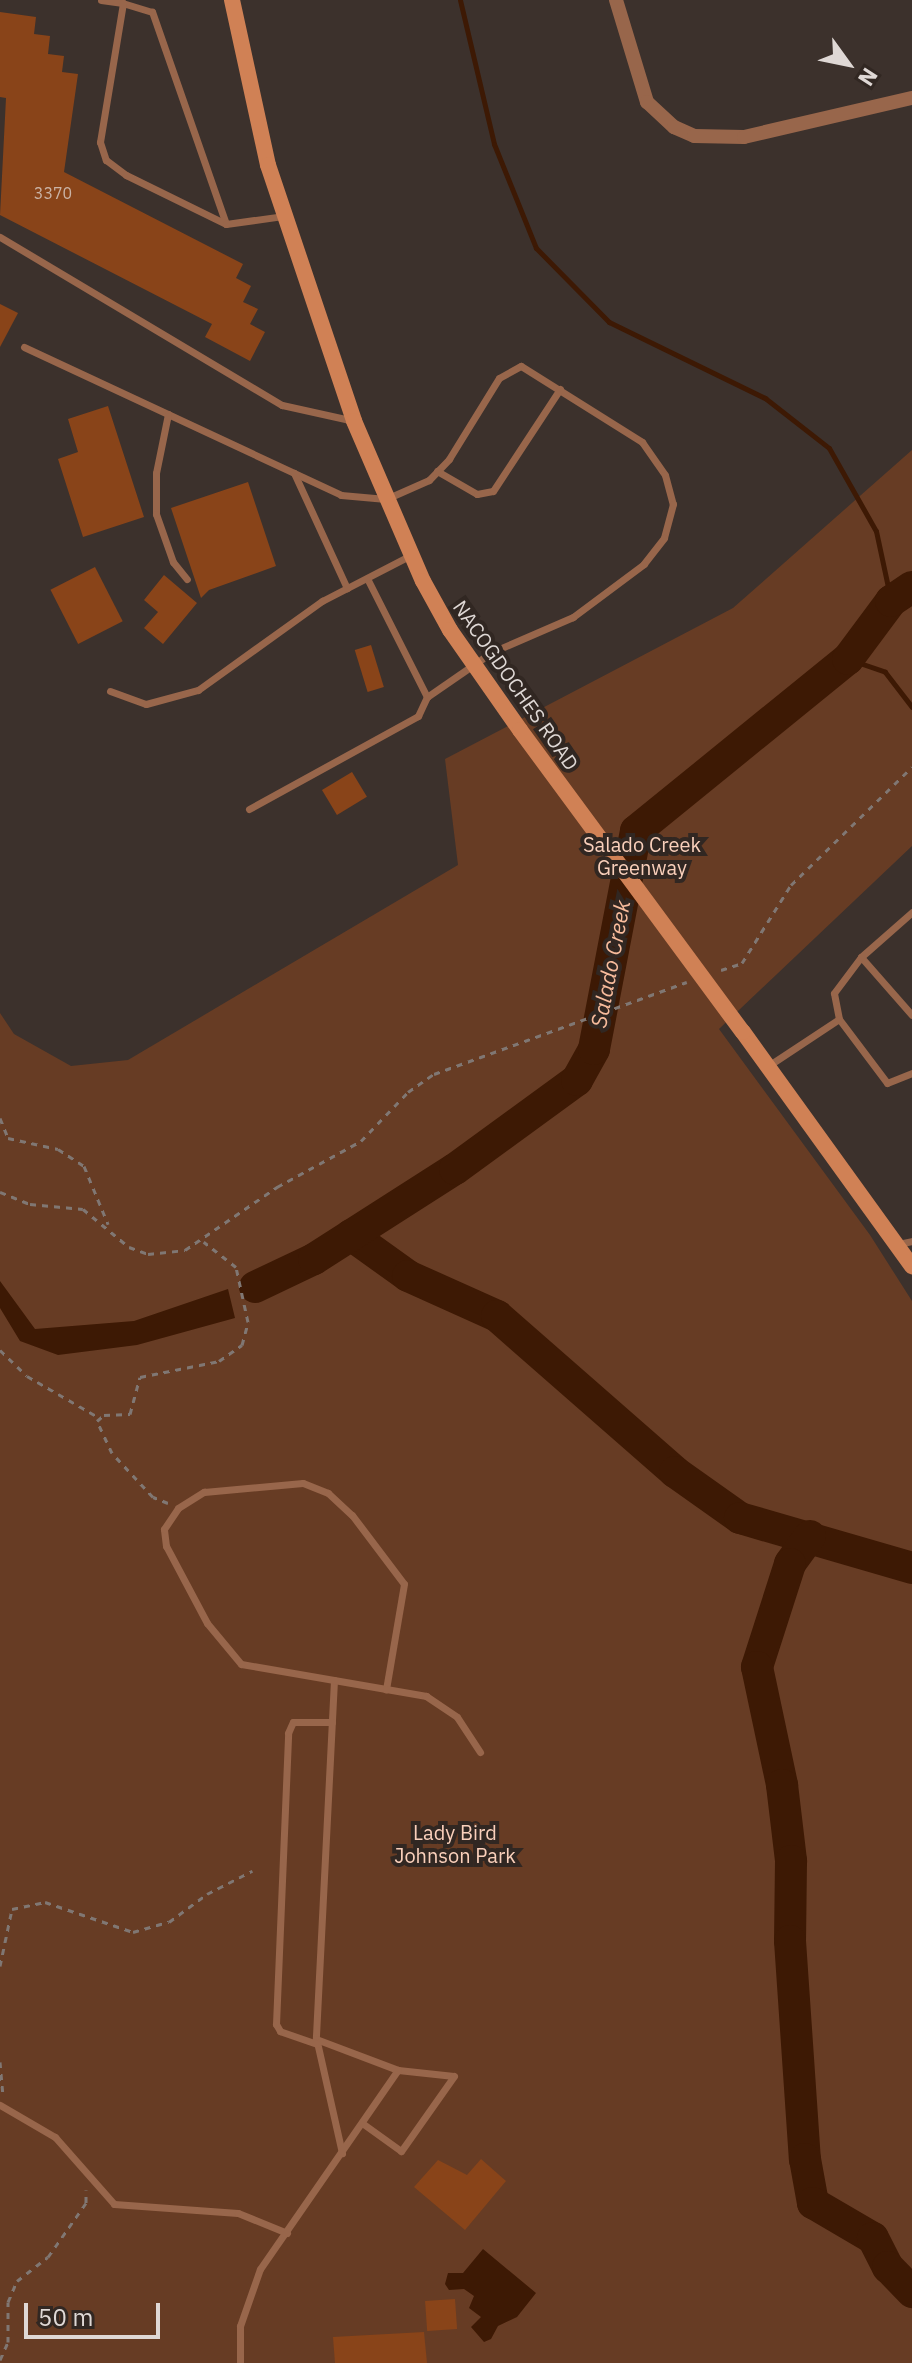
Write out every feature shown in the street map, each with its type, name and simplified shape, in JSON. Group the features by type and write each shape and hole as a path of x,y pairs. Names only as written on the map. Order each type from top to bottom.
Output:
{"main road":[{"name":"NACOGDOCHES ROAD","path":"232,0 251,101 284,216 354,421 411,555 474,666 768,1066 905,1243 912,1266"}],"street":[{"path":"616,0 647,102 681,130 719,139 744,137 912,98"}],"lane":[{"path":"101,0 137,3 152,12 226,224"},
{"path":"123,3 100,142 106,160 126,175 226,224 284,216"},
{"path":"0,237 282,405 354,421"},
{"path":"24,347 341,495 386,499 437,471 499,378 521,366 604,414 650,453 665,475 673,504 664,538 644,564 573,617 492,652 427,697 418,716 249,809"},
{"path":"437,471 477,494 493,491 560,389"},
{"path":"168,414 156,473 156,514 173,562 187,579"},
{"path":"294,473 347,588"},
{"path":"110,691 146,704 198,690 347,588 411,555"},
{"path":"367,578 427,697"},
{"path":"912,912 861,957 834,993 839,1019 887,1083 912,1073"},
{"path":"861,957 912,1015"},
{"path":"768,1066 839,1019"},
{"path":"386,1689 404,1584 352,1515 328,1493 303,1483 204,1492 178,1508 164,1529 166,1546 207,1623 241,1664 426,1696 457,1717 480,1752"},
{"path":"334,1680 316,2041 342,2153"},
{"path":"332,1722 293,1722 288,1733 276,2024 280,2031 398,2070 454,2076 401,2151 362,2123"},
{"path":"240,2363 240,2326 255,2283 398,2070"},
{"path":"2,2106 55,2137 114,2204 238,2213 287,2233"}],"path":[{"path":"713,973 742,963 791,885 912,767"},
{"path":"0,1192 30,1204 83,1209 109,1227 129,1247 148,1254 185,1250 204,1242 267,1194 361,1141 420,1082 468,1061 698,978"},
{"path":"0,1118 8,1138 58,1149 84,1166 109,1227"},
{"path":"0,1350 27,1376 99,1418 130,1414 137,1384 148,1373 219,1361 242,1345 248,1322 236,1267 204,1242"},
{"path":"99,1418 100,1435 112,1453 153,1497 178,1508"},
{"path":"0,1966 12,1909 45,1902 133,1932 169,1922 207,1894 252,1871"},
{"path":"0,2062 2,2106"},
{"path":"0,2360 8,2342 8,2302 17,2281 48,2257 86,2203 87,2173"}],"green space":[{"name":"Lady Bird Johnson Park","path":"912,450 912,846 719,1029 870,1235 912,1301 912,2363 0,2363 0,1013 14,1034 71,1066 128,1060 458,865 445,759 733,608"}],"shaded area":[{"path":"0,1281 35,1329 134,1321 228,1289 235,1318 137,1345 58,1355 20,1341 0,1308"},
{"path":"483,2249 536,2293 517,2317 498,2326 491,2339 484,2342 471,2327 481,2317 469,2308 474,2296 464,2289 449,2290 445,2284 448,2273 463,2273"}],"building":[{"path":"0,12 36,17 34,34 50,36 48,54 64,56 62,72 78,74 64,172 243,264 236,278 251,286 243,302 258,309 250,324 265,332 250,361 205,337 212,324 0,215 6,98 0,97"},
{"path":"0,304 18,313 0,347"},
{"path":"108,406 144,517 83,537 58,459 78,452 68,419"},
{"path":"248,482 276,566 209,590 201,598 171,508"},
{"path":"95,567 123,621 78,644 50,590"},
{"path":"164,575 197,603 163,644 144,628 158,612 144,600"},
{"path":"371,645 384,687 368,692 355,650"},
{"path":"352,772 367,797 337,815 322,790"},
{"path":"481,2159 506,2181 465,2230 414,2187 438,2160 467,2175"},
{"path":"455,2299 457,2329 427,2331 425,2301"},
{"path":"424,2332 427,2363 335,2363 333,2337"}],"waterway":[{"path":"460,0 494,144 536,248 609,322 765,398 829,448 876,531 891,601"},
{"name":"Salado Creek","path":"255,1287 314,1259 455,1169 577,1080 594,1049 636,831 848,659 891,601 912,587"},
{"path":"848,659 885,672 912,707"},
{"path":"351,1235 408,1276 497,1316 675,1472 740,1518 912,1568"},
{"path":"810,1536 790,1564 757,1667 782,1785 791,1861 790,1941 805,2159 813,2203 873,2238 888,2267 912,2292"}],"park label":[{"name":"Salado Creek Greenway","path":"642,856"}]}
